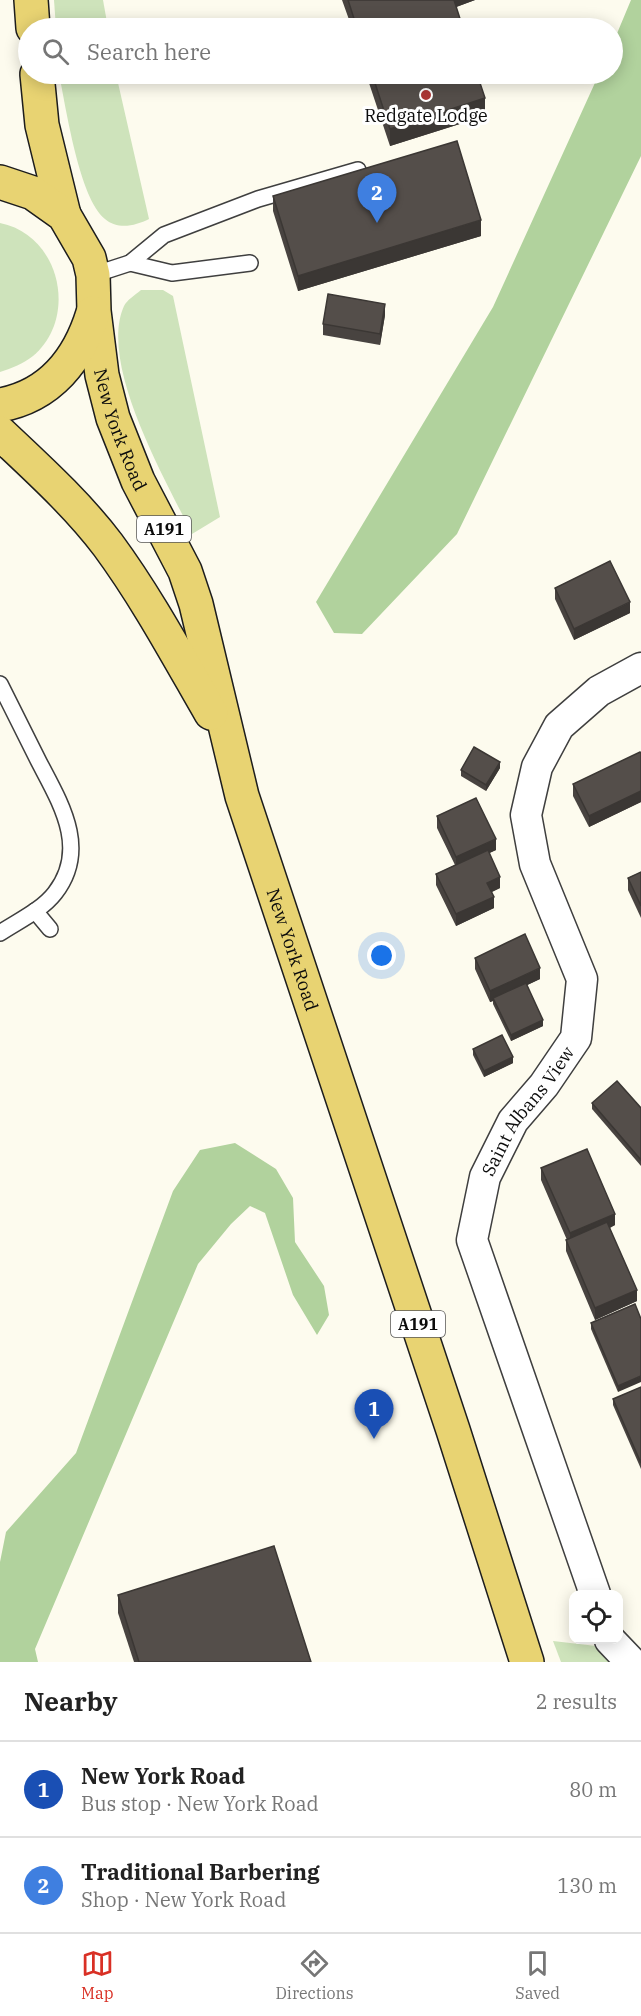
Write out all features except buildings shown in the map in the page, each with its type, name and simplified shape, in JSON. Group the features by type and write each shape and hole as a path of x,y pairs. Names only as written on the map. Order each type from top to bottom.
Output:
{"main road":[{"path":"31,0 32,18"},
{"name":"New York Road","path":"38,84 42,125 64,214 81,241 93,275 94,311 102,375 112,418 138,481 185,571 196,604 242,796 307,987 527,1662"},
{"name":"New York Road","path":"0,182 33,193 64,214"},
{"name":"New York Road","path":"0,405 32,395 65,369 79,350 94,311"},
{"name":"New York Road","path":"0,433 76,508 107,544 175,651 231,749"}],"street":[{"name":"Saint Albans View","path":"594,1590 472,1240 485,1177 513,1122 544,1085 576,1038 582,979 535,864 526,815 537,767 559,726 599,691 641,668"},
{"path":"614,1644 631,1662"}],"lane":[{"path":"93,275 130,263 164,235 258,199 358,170"},
{"path":"130,263 172,273 250,263"},
{"path":"0,684 68,817 72,845 69,868 55,893 35,911 0,933"},
{"path":"35,911 50,929"}],"green space":[{"path":"54,0 103,0 106,18 55,18"},
{"path":"631,0 641,0 641,156 457,534 362,634 334,633 316,602 493,307 594,84 623,84 623,19"},
{"path":"61,84 118,84 149,219 138,224 121,226 105,219 88,192 70,129"},
{"path":"0,223 21,231 37,243 49,260 56,279 59,300 56,320 47,340 29,359 0,372"},
{"path":"141,290 163,290 173,296 220,517 192,534 138,422 120,358 118,330 124,306"},
{"path":"235,1143 276,1169 293,1198 295,1242 324,1286 329,1315 317,1335 293,1295 265,1213 250,1206 231,1224 198,1264 35,1649 38,1662 0,1662 0,1562 6,1532 76,1453 173,1191 200,1150"},
{"path":"553,1641 596,1646 613,1662 561,1662"}],"place":[{"name":"Redgate Lodge","path":"426,95"},
{"name":"Traditional Barbering","path":"377,223"},
{"name":"New York Road","path":"374,1439"}]}
